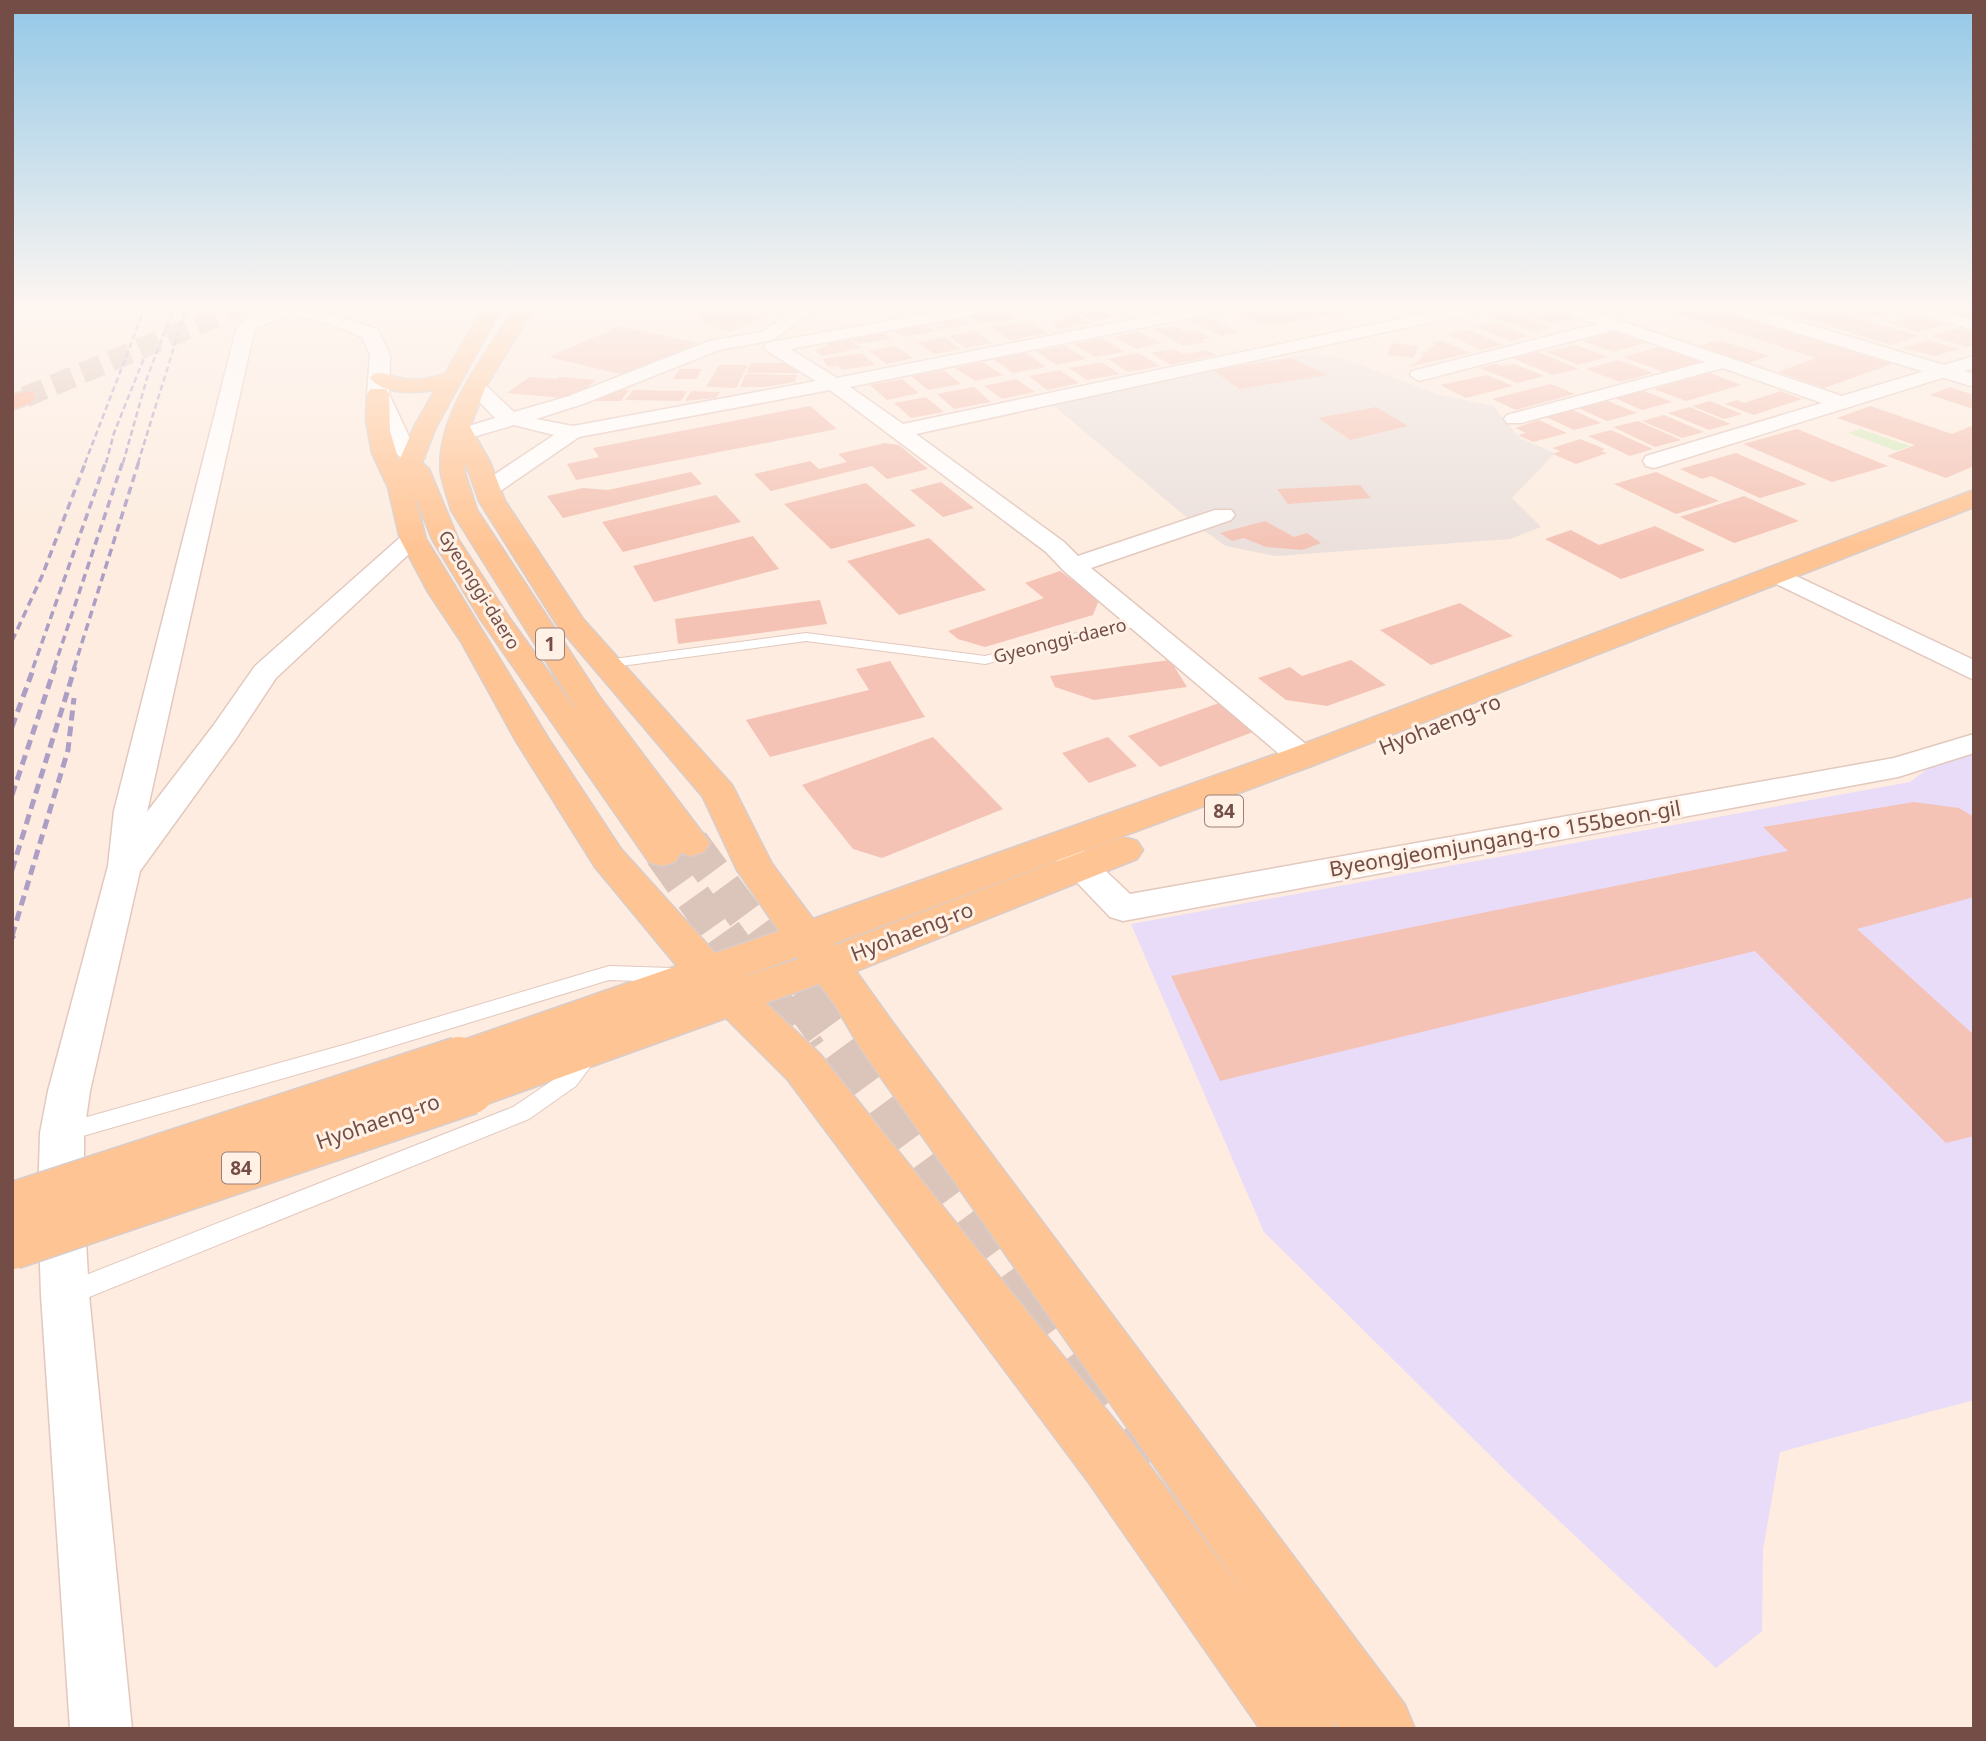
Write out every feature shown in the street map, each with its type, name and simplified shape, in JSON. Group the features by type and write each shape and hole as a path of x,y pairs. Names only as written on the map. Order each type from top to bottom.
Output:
{"main road":[{"path":"379,386 375,418 384,460 407,472"},
{"path":"448,386 425,427 407,472 413,539 442,592 477,643 533,741 608,858 720,985 804,1068 821,1089 1108,1459 1302,1729"},
{"name":"Gyeonggi-daero","path":"475,386 459,432 453,472 464,510 587,703 649,790 691,843"},
{"path":"459,432 478,462 492,501 565,615 719,793 755,870 1381,1729"},
{"name":"Gyeonggi-daero","path":"407,472 445,539 541,686 662,853"},
{"name":"Hyohaeng-ro","path":"12,1246 464,1076 816,952 1069,856 1788,581 1974,498"},
{"name":"Hyohaeng-ro","path":"1069,856 1302,757 1788,581 1974,520"},
{"name":"Hyohaeng-ro","path":"464,1076 597,1045 720,985"},
{"name":"84","path":"12,1206 464,1076"}],"street":[{"path":"101,1729 65,1295 61,1204 62,1133 69,1091 123,869 131,811 232,386"},
{"path":"379,386 403,448 407,472"},
{"path":"475,386 503,415 545,428 573,432 822,386"},
{"path":"459,432 517,419 611,386"},
{"path":"837,386 1055,547 1073,566 1302,757"},
{"path":"899,431 1104,386"},
{"path":"1514,419 1636,386"},
{"path":"1792,386 1842,403"},
{"path":"1654,461 1897,386"},
{"path":"488,489 573,432"},
{"path":"1073,566 1223,515"},
{"path":"123,869 224,733 265,672 413,539"},
{"path":"1788,581 1974,671"},
{"name":"Byeongjeomjungang-ro 155beon-gil","path":"1069,856 1123,908 1898,767 1974,743"}],"lane":[{"name":"Gyeonggi-daero","path":"606,664 806,637 985,660 1140,621"},
{"path":"62,1133 347,1052 609,972 720,985"},
{"path":"65,1295 521,1113 569,1080 597,1045"}],"shaded area":[{"path":"1136,386 1416,386 1436,394 1493,406 1520,438 1555,453 1512,498 1541,527 1510,539 1276,556 1226,546 1197,526 1054,406"},
{"path":"1974,750 1974,1400 1780,1452 1763,1550 1762,1631 1716,1668 1508,1473 1264,1232 1131,924 1910,782 1948,753"}],"green space":[{"path":"1860,429 1910,446 1897,451 1848,433"}],"building":[{"path":"516,386 588,386 573,399 507,393"},
{"path":"706,386 737,386 736,388"},
{"path":"871,386 911,386 919,393 887,400"},
{"path":"923,386 949,386 928,390"},
{"path":"984,386 1027,386 1035,392 1002,399"},
{"path":"1042,386 1064,386 1047,390"},
{"path":"1442,386 1512,386 1466,398"},
{"path":"1542,386 1556,386 1575,394 1516,410 1492,399"},
{"path":"1664,386 1737,386 1686,401 1654,389"},
{"path":"974,387 991,402 954,409 937,394"},
{"path":"1950,387 1974,395 1974,409 1930,395"},
{"path":"619,390 629,390 621,401 595,401"},
{"path":"633,390 687,391 681,401 625,400"},
{"path":"691,391 720,392 716,398 685,401"},
{"path":"1644,391 1672,402 1642,410 1615,398"},
{"path":"1781,391 1802,399 1754,415 1725,404 1737,400 1744,403"},
{"path":"926,397 944,412 911,418 894,403"},
{"path":"1608,401 1637,413 1607,421 1578,408"},
{"path":"1710,401 1742,414 1724,419 1692,406"},
{"path":"810,406 837,429 576,480 567,464 599,457 593,448"},
{"path":"1870,406 1952,434 1974,425 1974,466 1946,478 1887,456 1915,445 1837,418"},
{"path":"1376,407 1408,426 1350,440 1318,418"},
{"path":"1690,407 1731,424 1709,430 1668,413"},
{"path":"1573,410 1601,423 1574,430 1546,417"},
{"path":"1664,415 1704,432 1682,438 1642,421"},
{"path":"1539,420 1567,433 1533,442 1518,435 1526,433 1515,428"},
{"path":"1638,421 1681,440 1655,447 1613,427"},
{"path":"1797,429 1888,466 1832,482 1743,444"},
{"path":"1611,430 1653,449 1630,456 1588,436"},
{"path":"1580,439 1605,449 1601,451 1607,453 1576,464 1553,454 1560,451 1552,448"},
{"path":"885,443 899,445 928,469 887,479 872,466 771,491 754,474 810,461 819,469 847,462 838,454"},
{"path":"1736,453 1807,484 1760,498 1711,476 1702,479 1680,469"},
{"path":"691,472 702,484 563,518 547,496 583,488 608,490"},
{"path":"1656,472 1719,501 1676,514 1614,484"},
{"path":"941,482 974,508 943,517 910,490"},
{"path":"866,483 916,526 831,549 784,504"},
{"path":"1360,485 1371,498 1288,504 1277,489"},
{"path":"716,495 741,522 623,552 602,522"},
{"path":"1744,496 1799,521 1734,543 1680,517"},
{"path":"1265,521 1294,537 1307,533 1321,543 1302,550 1266,547 1244,538 1232,541 1220,533"},
{"path":"1655,526 1705,550 1621,579 1545,539 1571,530 1599,545"},
{"path":"753,536 779,569 654,602 633,566"},
{"path":"929,538 986,590 899,615 847,561"},
{"path":"1060,571 1099,600 1093,615 985,647 958,639 948,631 1044,598 1025,583"},
{"path":"820,600 827,624 678,644 675,619"},
{"path":"1460,603 1513,636 1431,665 1380,630"},
{"path":"1170,660 1187,687 1094,700 1055,687 1050,676"},
{"path":"1351,660 1386,685 1327,706 1286,700 1258,678 1290,667 1302,676"},
{"path":"890,661 925,717 770,757 746,720 869,690 856,669"},
{"path":"1219,703 1253,732 1160,767 1128,736"},
{"path":"933,737 1003,809 882,858 853,849 802,785"},
{"path":"1108,737 1137,766 1089,783 1062,753"},
{"path":"1914,802 1959,808 1974,817 1974,897 1857,929 1974,1035 1974,1136 1946,1143 1755,951 1220,1081 1171,976 1788,851 1763,827"}],"tunnel":[{"path":"25,397 51,386"},
{"path":"691,843 760,936"},
{"path":"662,853 721,936"},
{"path":"720,935 805,1054"},
{"path":"758,935 1016,1286"},
{"path":"1015,1284 1147,1464"}],"railway":[{"path":"85,463 115,386"},
{"path":"106,463 114,433 133,386"},
{"path":"123,463 145,386"},
{"path":"138,463 162,386"},
{"path":"12,641 42,576 86,461"},
{"path":"33,668 106,461"},
{"path":"54,668 123,461"},
{"path":"74,668 139,461"},
{"path":"12,727 34,667"},
{"path":"12,795 55,667"},
{"path":"12,870 75,667"},
{"path":"12,936 68,750 74,698"}]}
